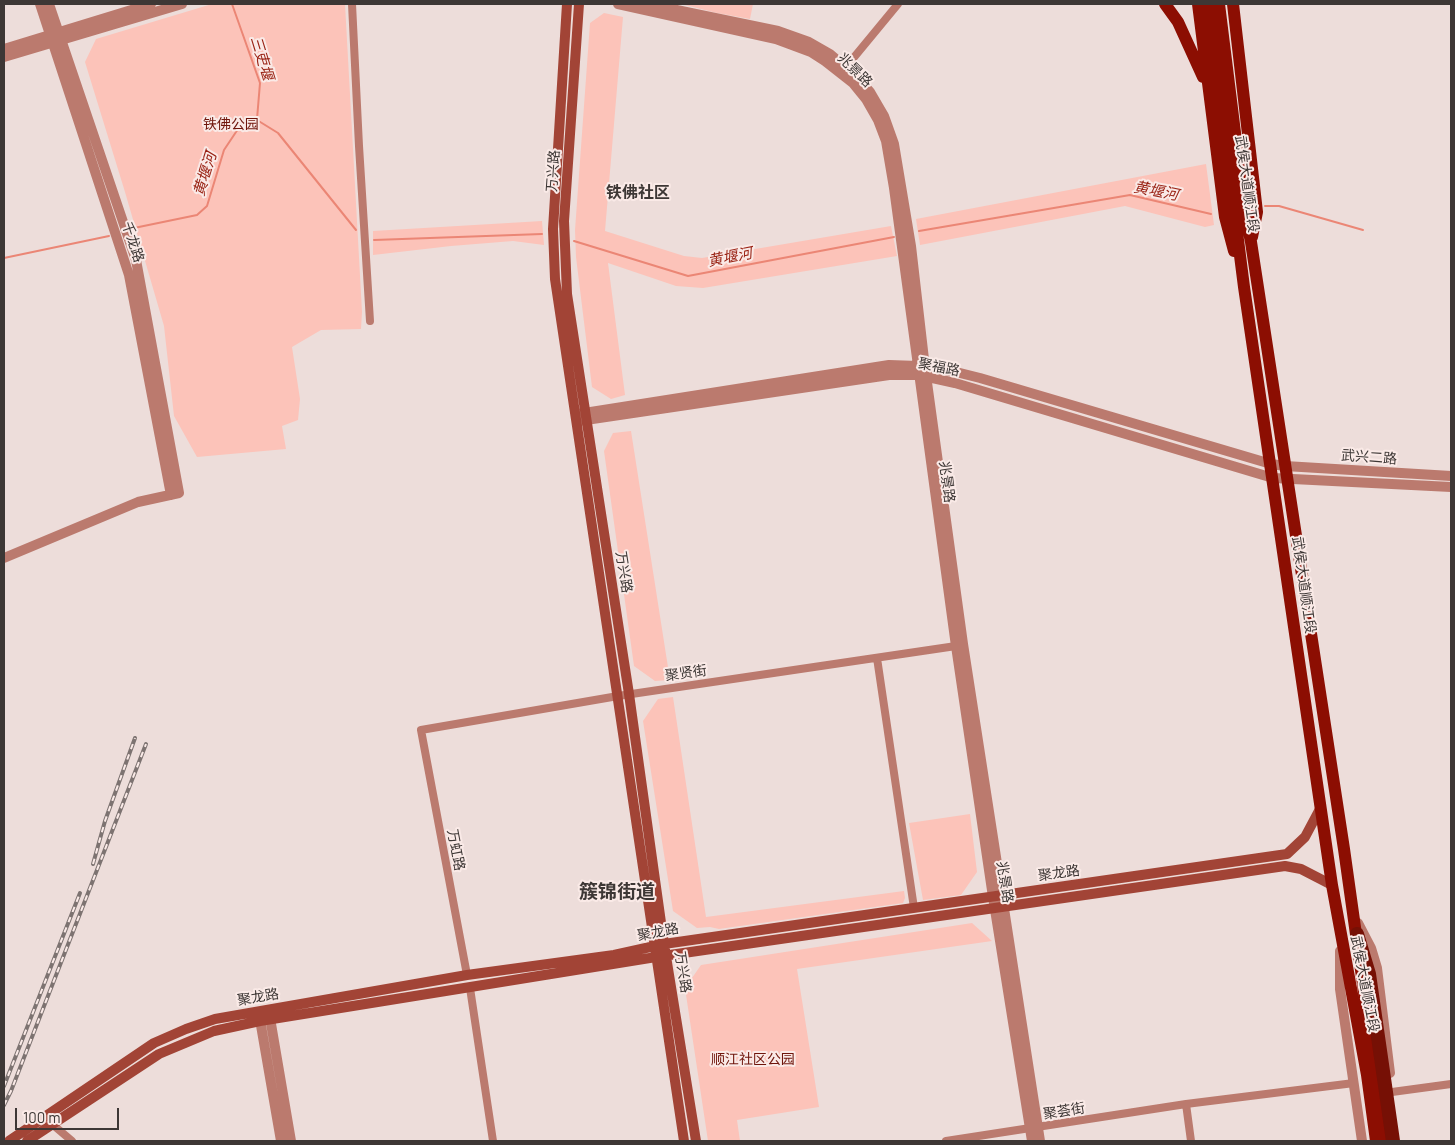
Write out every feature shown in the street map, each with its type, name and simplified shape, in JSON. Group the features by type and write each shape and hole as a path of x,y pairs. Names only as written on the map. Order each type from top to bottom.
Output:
{"highway":[{"path":"1356,934 1369,974 1375,1074 1393,1141"}],"main road":[{"path":"567,4 553,228 555,279 618,696 662,957 684,1141"},
{"name":"万兴路","path":"579,4 564,221 567,294 629,694 660,945"},
{"path":"1165,4 1178,22 1208,88"},
{"path":"1198,4 1225,217 1244,287"},
{"path":"1208,4 1224,97"},
{"path":"1219,4 1224,97"},
{"path":"1233,4 1257,212 1251,242"},
{"name":"武侯大道顺江段","path":"1224,97 1251,242 1356,934"},
{"name":"武侯大道顺江段","path":"1224,97 1244,287 1332,885 1342,940 1375,1074"},
{"path":"1285,558 1298,554"},
{"name":"聚龙路","path":"27,1141 159,1054 214,1030 264,1015 467,975 614,955 660,945 1287,854 1305,837 1321,807"},
{"name":"聚龙路","path":"9,1141 154,1043 215,1019 264,1015 470,988 662,957 1285,866 1301,869 1332,885"},
{"name":"万兴路","path":"662,957 696,1141"},
{"path":"1375,1074 1376,1141"},
{"path":"1375,1074 1385,1141"}],"street":[{"name":"千龙路","path":"40,4 56,37"},
{"name":"千龙路","path":"4,558 138,502 175,494 129,275 56,37 49,4"},
{"path":"4,57 151,4"},
{"path":"4,49 182,4"},
{"path":"352,4 370,321"},
{"name":"兆景路","path":"618,4 776,39 811,52 826,60 853,83 866,99 878,120 886,141 894,188 963,644 998,896"},
{"name":"兆景路","path":"648,4 778,31 809,42 830,54 870,92 884,116 894,144 911,246 922,371 956,646 1035,1128 1040,1141"},
{"path":"846,68 898,4"},
{"path":"922,371 956,372 980,378 1271,464 1286,473 1451,487"},
{"name":"聚福路","path":"575,418 922,371 1273,478 1286,473"},
{"name":"武兴二路","path":"1286,473 1451,476"},
{"name":"聚贤街","path":"421,730 629,694 956,646"},
{"path":"878,658 914,908"},
{"name":"万虹路","path":"421,730 467,975"},
{"path":"1354,917 1368,940 1377,968 1400,1141"},
{"path":"1342,940 1340,989 1362,1141"},
{"path":"470,988 493,1141"},
{"path":"264,1015 281,1141"},
{"path":"264,1015 291,1141"},
{"name":"聚荟街","path":"946,1141 1186,1104 1354,1083"},
{"path":"1392,1092 1451,1084"},
{"path":"1186,1104 1191,1141"},
{"path":"52,1124 72,1141"},
{"name":"兆景路","path":"1032,1141 1035,1128"}],"green space":[{"name":"铁佛公园","path":"212,4 345,4 362,312 361,329 321,330 292,347 300,399 298,420 282,426 286,449 197,457 174,416 164,326 85,62 96,39"},
{"path":"681,4 753,4 750,19"},
{"path":"604,13 623,17 605,231 684,256 702,258 891,226 897,256 703,288 676,286 608,263 625,395 611,399 592,387 576,257 575,230 590,23"},
{"path":"1206,164 1214,225 1205,227 1125,206 920,245 916,219"},
{"path":"542,221 544,245 513,241 373,255 373,231"},
{"path":"631,431 670,680 655,681 634,666 604,451 613,433"},
{"path":"673,697 706,917 904,891 905,898 903,903 719,929 710,927 697,928 673,911 643,721 658,699"},
{"path":"970,814 977,872 961,895 923,900 909,823"},
{"name":"顺江社区公园","path":"972,923 992,941 797,969 819,1107 737,1120 740,1141 708,1141 685,988 701,965"}],"waterway":[{"name":"三吏堰","path":"232,4 260,83 257,119"},
{"name":"黄堰河","path":"134,228 197,215 207,206 224,150 244,120 257,120 278,133 356,230"},
{"name":"黄堰河","path":"919,231 1130,195 1211,214"},
{"name":"黄堰河","path":"1265,206 1279,206 1363,230"},
{"name":"黄堰河","path":"374,240 542,234"},
{"name":"黄堰河","path":"4,258 109,236"},
{"name":"黄堰河","path":"574,241 688,276 894,237"}],"railway":[{"path":"93,864 105,821 135,738"},
{"path":"4,1105 146,744"},
{"path":"4,1086 80,893"}],"district":[{"name":"铁佛社区","path":"638,193"},
{"name":"簇锦街道","path":"617,892"}]}
